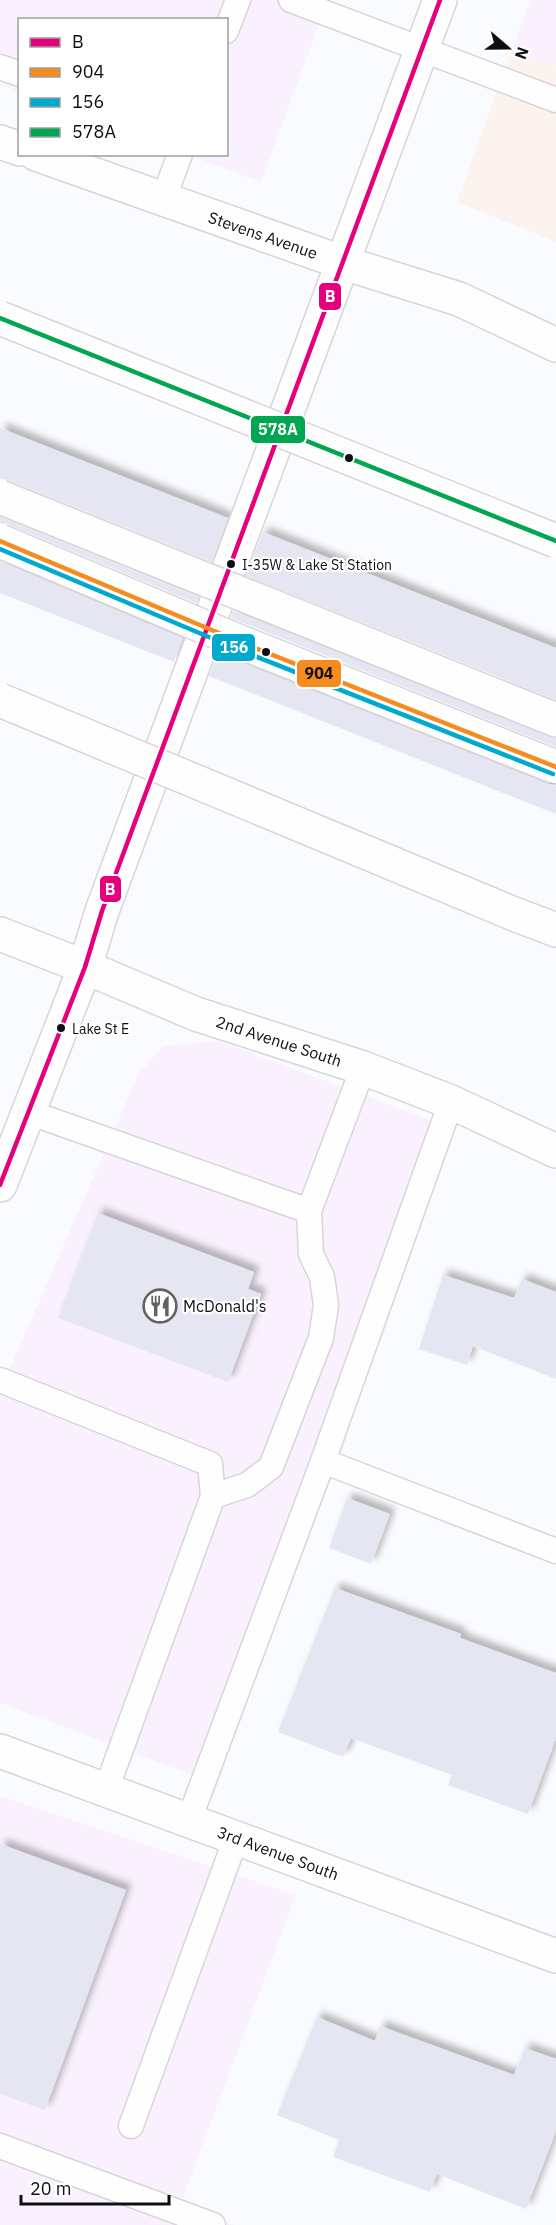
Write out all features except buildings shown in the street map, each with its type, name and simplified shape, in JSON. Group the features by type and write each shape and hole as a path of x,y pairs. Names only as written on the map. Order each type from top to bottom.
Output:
{"main road":[{"path":"0,1185 85,967 106,900 440,0"},
{"path":"0,142 18,148"},
{"name":"Stevens Avenue","path":"42,156 344,263 459,299 556,345"},
{"path":"0,318 556,541"},
{"path":"0,496 556,720"},
{"path":"0,542 245,645 556,766"},
{"path":"0,700 556,930"},
{"name":"2nd Avenue South","path":"0,934 196,1014 363,1068 451,1102 556,1151"},
{"name":"3rd Avenue South","path":"0,1751 556,1956"}],"lane":[{"path":"228,26 238,0"},
{"path":"291,0 556,100"},
{"path":"0,67 18,73"},
{"path":"163,200 179,156"},
{"path":"213,1496 247,1485 271,1467 321,1338 326,1305 322,1277 311,1254 309,1211 363,1068"},
{"path":"189,1820 323,1461 451,1102"},
{"path":"28,1112 309,1211"},
{"path":"0,1380 210,1464 213,1496 106,1790"},
{"path":"323,1461 556,1551"},
{"path":"131,2126 236,1838"},
{"path":"0,2146 213,2225"}],"shaded area":[{"path":"0,0 328,0 261,182 191,156 228,156 228,18 18,18 18,92 0,84"},
{"path":"530,0 556,0 556,67 512,50"},
{"path":"512,50 556,67 556,242 457,202"},
{"path":"218,1041 444,1125 201,1778 0,1703 0,1391 138,1075 163,1046"},
{"path":"0,1796 296,1895 181,2203 234,2225 0,2225"}],"transit line":[{"name":"B","path":"0,1185 85,967 102,911 440,0"},
{"name":"578A","path":"0,318 556,541"},
{"name":"904","path":"0,541 245,644 556,767"},
{"name":"156","path":"0,549 242,651 553,774"}],"place":[{"name":"I-35W & Lake St Station","path":"231,564"},
{"name":"Lake St E","path":"61,1028"},
{"name":"McDonald's","path":"160,1306"}]}
